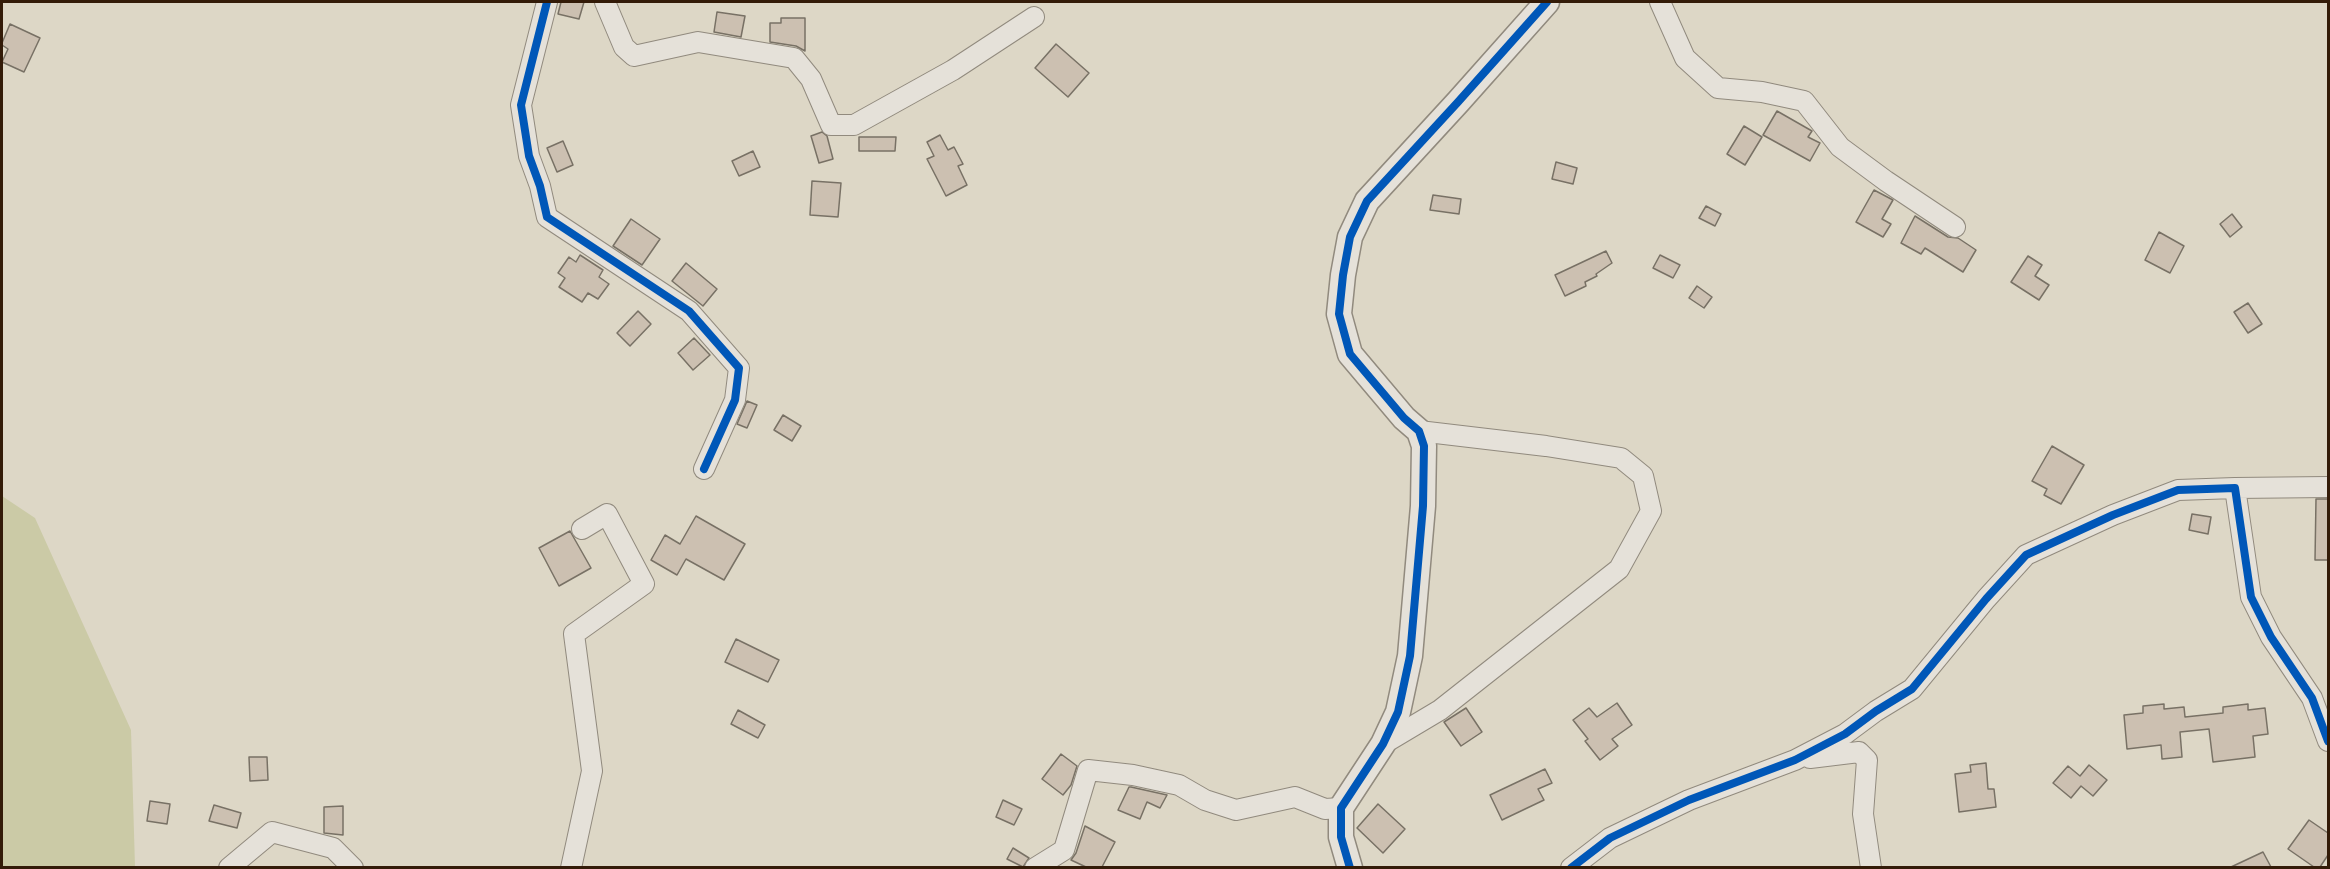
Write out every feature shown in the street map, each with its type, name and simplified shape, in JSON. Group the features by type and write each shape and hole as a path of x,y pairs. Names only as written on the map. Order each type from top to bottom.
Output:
{"street":[{"path":"547,2 520,105 529,156 540,186 547,218 689,311 739,368 735,400 704,469"},
{"path":"605,2 624,47 634,56 698,42 794,58 811,79 831,125 854,125 953,70 1034,17"},
{"path":"1350,867 1341,837 1341,808 1383,744 1398,712 1410,656 1423,506 1424,446 1419,431 1404,418 1350,354 1339,314 1342,275 1350,237 1367,201 1547,2"},
{"path":"1660,2 1685,58 1718,88 1762,92 1804,101 1840,147 1955,227"},
{"path":"1383,744 1440,710 1619,569 1651,511 1643,476 1621,458 1546,446 1419,431"},
{"path":"1571,867 1610,838 1689,800 1795,760 1845,734 1876,711 1912,689 1986,599 2026,555 2113,515 2178,490 2328,487"},
{"path":"2235,488 2251,597 2271,637 2313,698 2328,741"},
{"path":"571,867 592,771 574,634 644,584 608,514 582,529"},
{"path":"1795,760 1859,752 1867,760 1863,814 1871,867"},
{"path":"1035,867 1064,850 1088,770 1133,775 1179,785 1205,800 1236,810 1295,797 1325,809 1341,808"},
{"path":"229,867 272,832 333,848 353,867"}],"green space":[{"path":"2,496 35,518 131,730 135,867 2,867"}],"building":[{"path":"561,2 584,2 579,19 558,14"},
{"path":"717,12 745,16 741,37 714,32"},
{"path":"781,18 805,18 805,51 796,46 770,42 770,23 781,23"},
{"path":"10,24 40,38 24,72 2,62 8,49 2,43"},
{"path":"1056,44 1089,73 1068,97 1035,68"},
{"path":"1777,111 1812,131 1808,137 1820,143 1810,161 1763,135"},
{"path":"1744,126 1762,137 1745,165 1727,154"},
{"path":"822,132 827,136 833,159 819,163 811,136"},
{"path":"940,135 948,150 954,147 963,164 958,166 967,185 946,196 927,159 934,156 927,142"},
{"path":"859,137 896,137 895,151 859,151"},
{"path":"563,141 573,165 557,172 547,148"},
{"path":"753,151 760,167 739,176 732,161"},
{"path":"1556,162 1577,168 1573,184 1552,179"},
{"path":"812,181 841,183 838,217 810,215"},
{"path":"1874,190 1893,200 1882,219 1891,224 1883,237 1856,222"},
{"path":"1433,195 1461,199 1459,214 1430,210"},
{"path":"1706,206 1721,214 1715,226 1699,218"},
{"path":"2232,214 2242,227 2230,237 2220,224"},
{"path":"1915,216 1948,237 1958,238 1976,250 1963,272 1925,248 1921,254 1901,243"},
{"path":"631,219 660,239 642,265 613,246"},
{"path":"2159,232 2184,246 2170,273 2145,260"},
{"path":"1606,251 1612,263 1596,274 1597,276 1585,282 1586,286 1565,296 1555,275"},
{"path":"580,255 603,270 599,277 609,284 598,299 588,293 582,302 559,287 565,278 558,273 569,257 576,262"},
{"path":"1660,255 1680,265 1673,278 1653,268"},
{"path":"2028,256 2042,265 2035,276 2049,285 2039,300 2011,282"},
{"path":"686,263 717,289 703,306 672,281"},
{"path":"1697,286 1712,297 1704,308 1689,298"},
{"path":"2248,303 2262,324 2248,333 2234,312"},
{"path":"638,311 651,324 630,346 617,333"},
{"path":"694,338 710,355 693,370 678,353"},
{"path":"747,401 757,405 747,428 737,424"},
{"path":"783,415 801,426 792,441 774,430"},
{"path":"2052,446 2084,465 2061,504 2044,495 2047,489 2032,481"},
{"path":"2316,499 2328,499 2328,560 2315,560"},
{"path":"2192,514 2211,517 2208,534 2189,530"},
{"path":"696,516 745,544 724,580 686,559 677,575 651,560 665,535 680,544"},
{"path":"570,531 591,568 559,586 539,548"},
{"path":"736,639 779,660 768,682 725,662"},
{"path":"1617,703 1632,725 1612,739 1618,746 1600,760 1585,741 1588,739 1573,720 1589,708 1597,717"},
{"path":"2164,704 2164,709 2184,707 2185,717 2223,713 2223,707 2248,704 2248,710 2265,708 2268,734 2253,736 2255,757 2213,762 2209,729 2180,732 2182,757 2162,759 2161,745 2127,749 2124,715 2143,713 2143,706"},
{"path":"1466,708 1482,732 1461,746 1444,722"},
{"path":"738,710 765,725 758,738 731,724"},
{"path":"1061,754 1077,766 1071,785 1063,795 1042,779"},
{"path":"249,757 267,757 268,780 250,781"},
{"path":"1986,763 1988,789 1994,789 1996,807 1959,812 1955,774 1971,772 1970,765"},
{"path":"2089,765 2107,780 2093,796 2081,786 2071,798 2053,783 2068,766 2080,776"},
{"path":"1545,769 1552,783 1538,789 1544,800 1502,820 1490,795"},
{"path":"1129,787 1167,795 1160,808 1147,802 1140,819 1118,810"},
{"path":"1003,800 1022,809 1014,825 996,817"},
{"path":"150,801 170,804 167,824 147,821"},
{"path":"1378,804 1405,829 1383,853 1357,828"},
{"path":"214,805 241,813 237,828 209,821"},
{"path":"343,806 343,835 324,833 324,807"},
{"path":"2309,820 2328,833 2328,855 2320,867 2314,867 2288,849"},
{"path":"1085,826 1115,842 1102,867 1086,867 1071,860 1076,853"},
{"path":"1013,848 1029,858 1023,867 1007,859"},
{"path":"2263,852 2271,867 2231,867"}],"cycle path":[{"path":"547,2 521,105 529,156 540,186 547,217 689,311 739,368 735,400 704,469"},
{"path":"1350,868 1341,837 1341,808 1383,744 1398,712 1410,656 1423,506 1424,446 1419,431 1404,418 1350,354 1339,314 1350,237 1367,201 1547,2"},
{"path":"1571,868 1610,838 1689,800 1795,760 1845,734 1876,711 1912,689 1986,599 2026,555 2113,515 2178,490 2235,488 2251,597 2271,637 2312,698 2328,741"}]}
